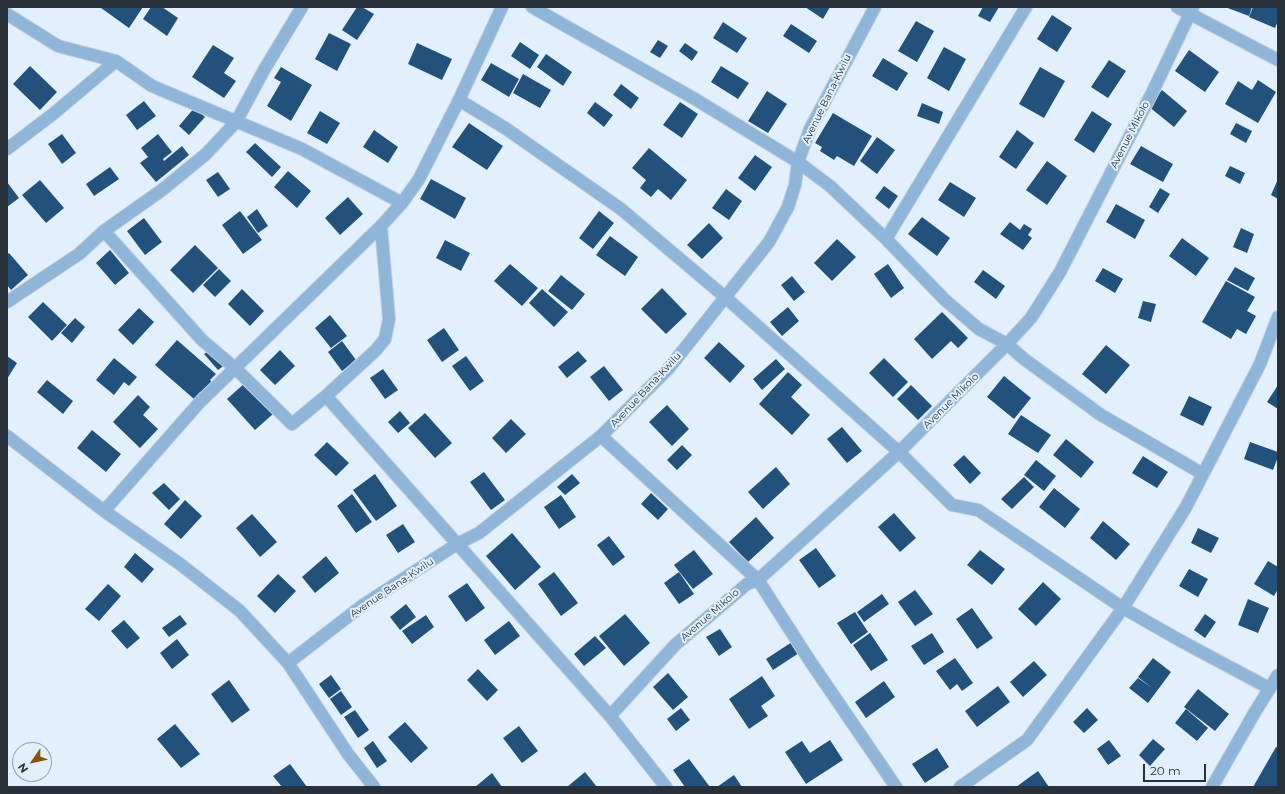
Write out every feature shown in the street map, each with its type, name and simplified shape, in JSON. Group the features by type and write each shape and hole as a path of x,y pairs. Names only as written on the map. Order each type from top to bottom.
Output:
{"street":[{"path":"7,302 79,254 104,231 162,190 206,154 236,122 264,70 302,7"},
{"path":"104,510 198,403 381,226 402,203 419,179 459,100 502,7"},
{"path":"532,7 695,99 798,162 830,186 886,239 945,300 979,329 1007,344 1024,359 1101,415 1203,474"},
{"name":"Avenue Bana-Kwilu","path":"288,662 363,605 457,544 479,533 601,436 669,368 769,242 788,208 795,185 798,162 810,129 875,7"},
{"path":"886,239 1026,7"},
{"path":"1177,7 1191,11 1278,60"},
{"name":"Avenue Mikolo","path":"610,716 675,645 747,584 758,580 899,452 1031,318 1060,272 1153,91 1191,11"},
{"path":"7,14 58,46 116,61 152,86 302,149 402,203"},
{"path":"7,149 53,114 116,61"},
{"path":"459,100 505,128 621,209 725,297 899,452 952,505 978,510 1123,608 1269,688"},
{"path":"104,231 202,340 235,368 292,424 326,396 376,350 385,339 389,319 381,226"},
{"path":"960,787 1027,740 1123,608 1186,507 1260,364 1278,317"},
{"path":"326,396 610,716 666,787"},
{"path":"7,436 104,510 180,564 240,611 288,662 348,754 374,787"},
{"path":"601,436 758,580 810,661 896,787"},
{"path":"1212,787 1278,674"}],"building":[{"path":"143,7 129,28 101,8"},
{"path":"151,7 162,7 178,18 167,36 143,19"},
{"path":"357,7 362,7 374,14 357,40 342,30"},
{"path":"805,7 830,7 823,19"},
{"path":"983,7 999,7 990,22 978,16"},
{"path":"1225,7 1252,7 1249,16"},
{"path":"1253,7 1278,7 1278,21 1275,28 1249,17"},
{"path":"1052,15 1072,28 1057,52 1037,39"},
{"path":"916,21 934,31 917,62 898,51"},
{"path":"723,22 747,38 737,53 713,38"},
{"path":"791,24 817,41 809,53 783,36"},
{"path":"329,33 351,44 337,71 315,59"},
{"path":"658,40 668,46 660,58 650,52"},
{"path":"520,42 539,55 530,69 511,56"},
{"path":"417,43 452,59 442,80 408,64"},
{"path":"685,43 698,52 692,61 679,51"},
{"path":"213,45 234,58 224,73 236,81 224,98 192,77"},
{"path":"944,47 966,59 949,91 927,78"},
{"path":"1189,50 1219,72 1205,92 1175,71"},
{"path":"546,54 572,72 563,86 537,67"},
{"path":"883,58 908,73 897,91 872,76"},
{"path":"1109,60 1126,71 1108,98 1091,87"},
{"path":"491,63 519,79 509,97 481,80"},
{"path":"30,66 57,92 40,110 13,84"},
{"path":"721,66 749,83 738,99 711,82"},
{"path":"281,67 312,85 291,121 267,106 281,82 274,78"},
{"path":"1040,67 1065,81 1044,118 1019,104"},
{"path":"523,74 551,90 540,108 513,93"},
{"path":"1258,80 1276,92 1258,123 1225,104 1238,81 1252,90"},
{"path":"621,84 639,98 631,109 613,95"},
{"path":"1162,90 1187,111 1174,127 1148,106"},
{"path":"767,91 787,104 768,133 748,121"},
{"path":"144,101 156,116 137,130 126,115"},
{"path":"595,102 613,115 604,127 587,113"},
{"path":"680,102 698,114 682,138 663,125"},
{"path":"922,103 943,112 939,124 917,116"},
{"path":"195,107 205,117 189,135 179,126"},
{"path":"320,111 340,123 327,144 307,133"},
{"path":"1092,111 1112,124 1094,153 1074,140"},
{"path":"833,113 872,136 854,166 837,156 834,160 820,151 822,147 815,143"},
{"path":"469,123 503,146 487,170 452,147"},
{"path":"1236,123 1252,131 1246,143 1230,134"},
{"path":"374,130 398,147 388,163 363,147"},
{"path":"1017,130 1034,143 1016,169 999,157"},
{"path":"62,134 76,153 62,164 48,144"},
{"path":"158,134 172,152 163,159 164,161 182,146 189,155 156,182 140,163 148,157 141,148"},
{"path":"877,137 895,150 877,174 860,161"},
{"path":"255,143 281,167 272,177 246,152"},
{"path":"1141,146 1173,164 1163,182 1130,164"},
{"path":"649,148 687,180 671,200 658,189 651,197 640,188 646,180 632,168"},
{"path":"755,155 772,167 755,191 738,178"},
{"path":"1047,161 1067,176 1047,205 1026,190"},
{"path":"1230,166 1245,173 1240,184 1225,176"},
{"path":"110,167 119,179 94,196 86,184"},
{"path":"288,171 311,191 297,208 274,187"},
{"path":"218,172 230,189 218,197 206,180"},
{"path":"431,179 466,198 455,219 420,199"},
{"path":"1278,179 1278,199 1271,195"},
{"path":"40,180 64,208 46,223 22,195"},
{"path":"7,182 19,198 7,207"},
{"path":"950,182 976,198 964,217 938,200"},
{"path":"884,186 898,196 889,209 875,198"},
{"path":"1160,188 1170,194 1158,213 1149,207"},
{"path":"726,189 742,201 729,220 712,208"},
{"path":"348,197 363,214 340,235 325,218"},
{"path":"1116,204 1145,220 1135,239 1106,222"},
{"path":"257,209 268,226 258,233 247,217"},
{"path":"240,211 262,240 243,254 222,225"},
{"path":"599,211 614,223 593,249 579,238"},
{"path":"922,217 950,238 937,256 908,234"},
{"path":"144,218 162,242 145,255 127,231"},
{"path":"1010,222 1020,230 1024,224 1032,229 1028,235 1032,238 1023,250 1000,234"},
{"path":"709,223 723,238 702,259 687,245"},
{"path":"1241,228 1254,234 1247,253 1233,247"},
{"path":"610,236 638,257 625,276 596,255"},
{"path":"1182,238 1209,258 1196,276 1169,256"},
{"path":"837,239 856,257 832,281 814,263"},
{"path":"445,240 470,253 461,271 436,258"},
{"path":"195,245 218,268 193,293 170,270"},
{"path":"110,250 129,273 115,285 96,263"},
{"path":"9,253 28,275 11,290 7,285 7,255"},
{"path":"510,264 538,288 522,306 494,281"},
{"path":"888,264 904,288 891,298 874,274"},
{"path":"1235,267 1255,278 1248,291 1227,280"},
{"path":"1103,268 1123,279 1115,293 1095,281"},
{"path":"219,269 231,281 215,297 203,285"},
{"path":"983,270 1005,286 996,299 974,282"},
{"path":"561,275 585,294 572,310 548,291"},
{"path":"792,276 805,292 794,301 781,285"},
{"path":"1226,281 1255,297 1247,311 1256,316 1246,334 1237,329 1231,339 1202,322"},
{"path":"662,288 687,314 666,334 641,309"},
{"path":"242,289 264,311 250,326 228,304"},
{"path":"542,289 568,312 554,327 529,303"},
{"path":"1143,301 1156,304 1151,322 1138,318"},
{"path":"43,302 67,325 52,341 28,317"},
{"path":"788,307 799,321 782,336 770,322"},
{"path":"139,308 154,322 133,345 118,330"},
{"path":"942,312 968,338 958,348 951,341 932,359 914,339"},
{"path":"330,315 347,336 331,348 315,328"},
{"path":"75,318 85,327 72,343 61,333"},
{"path":"444,328 459,350 442,362 427,340"},
{"path":"177,340 216,374 210,380 214,384 204,396 200,392 194,399 155,365"},
{"path":"342,341 356,360 342,371 328,352"},
{"path":"719,342 745,366 730,383 704,358"},
{"path":"1106,345 1130,365 1106,394 1082,374"},
{"path":"211,349 225,365 218,370 204,354"},
{"path":"280,350 295,366 275,385 260,370"},
{"path":"578,351 587,361 567,378 558,367"},
{"path":"7,356 17,363 7,379"},
{"path":"466,356 484,381 470,391 452,366"},
{"path":"114,358 137,377 129,386 124,382 114,395 96,380"},
{"path":"884,358 908,382 893,397 869,373"},
{"path":"776,359 785,369 762,390 753,379"},
{"path":"604,366 623,390 609,401 590,377"},
{"path":"383,369 398,390 385,399 370,378"},
{"path":"788,372 802,385 791,397 810,415 792,435 759,404"},
{"path":"1004,376 1031,398 1014,419 987,397"},
{"path":"47,380 73,401 63,414 37,392"},
{"path":"245,383 273,414 255,430 227,399"},
{"path":"911,385 932,406 918,420 897,399"},
{"path":"1278,385 1278,409 1267,402"},
{"path":"138,395 150,407 143,415 158,429 140,448 113,422"},
{"path":"1189,396 1212,407 1203,426 1180,415"},
{"path":"667,405 689,429 672,446 649,422"},
{"path":"400,411 410,423 398,433 388,422"},
{"path":"425,413 452,443 435,458 408,428"},
{"path":"1021,415 1051,435 1038,453 1008,434"},
{"path":"511,419 526,434 506,453 492,438"},
{"path":"842,427 862,451 847,463 827,439"},
{"path":"92,430 121,454 106,472 77,448"},
{"path":"1066,439 1094,462 1081,478 1053,455"},
{"path":"327,442 349,463 336,476 314,455"},
{"path":"1250,442 1278,452 1278,457 1273,470 1244,459"},
{"path":"682,445 692,455 677,470 667,460"},
{"path":"964,455 981,473 970,484 953,465"},
{"path":"1143,456 1168,472 1157,488 1132,473"},
{"path":"1036,460 1056,476 1044,491 1024,475"},
{"path":"776,467 790,484 763,509 748,492"},
{"path":"484,472 505,500 491,510 470,482"},
{"path":"375,474 397,506 376,521 353,490"},
{"path":"572,474 580,483 565,495 557,487"},
{"path":"1024,477 1034,487 1012,509 1001,499"},
{"path":"164,483 180,499 169,510 152,493"},
{"path":"1054,488 1080,509 1065,528 1039,507"},
{"path":"651,493 668,509 658,520 641,504"},
{"path":"352,494 372,522 356,533 337,506"},
{"path":"561,495 576,517 559,529 544,507"},
{"path":"185,500 202,516 181,539 164,524"},
{"path":"894,513 916,538 900,552 878,527"},
{"path":"252,514 277,542 260,557 236,528"},
{"path":"756,517 774,538 748,562 729,542"},
{"path":"1103,521 1130,544 1116,560 1090,538"},
{"path":"403,524 415,542 398,553 386,535"},
{"path":"1198,528 1219,538 1211,553 1191,543"},
{"path":"512,533 541,567 515,590 486,556"},
{"path":"609,536 625,557 613,566 597,545"},
{"path":"816,548 836,576 819,588 799,560"},
{"path":"694,550 713,574 693,589 674,565"},
{"path":"980,550 1005,569 992,585 967,565"},
{"path":"135,553 154,569 142,583 124,567"},
{"path":"326,556 339,573 315,593 302,577"},
{"path":"1268,561 1278,567 1278,589 1274,596 1254,584"},
{"path":"1189,569 1208,579 1198,597 1179,586"},
{"path":"554,572 578,603 561,616 538,584"},
{"path":"679,572 694,594 679,604 664,583"},
{"path":"278,574 296,591 275,613 257,596"},
{"path":"1043,582 1061,599 1036,626 1018,609"},
{"path":"467,583 485,608 466,622 448,596"},
{"path":"108,584 121,596 99,621 85,609"},
{"path":"915,590 933,614 915,626 898,602"},
{"path":"882,594 889,604 864,622 857,612"},
{"path":"1248,599 1269,608 1258,633 1238,625"},
{"path":"406,604 416,617 400,630 390,617"},
{"path":"972,608 993,638 977,649 956,619"},
{"path":"855,612 868,632 851,644 837,623"},
{"path":"625,614 650,643 624,666 599,636"},
{"path":"1205,614 1216,622 1205,638 1194,630"},
{"path":"180,615 187,624 169,637 162,628"},
{"path":"426,615 434,627 412,644 402,631"},
{"path":"124,620 140,638 127,649 111,631"},
{"path":"509,621 520,636 495,655 484,640"},
{"path":"720,629 732,647 719,656 706,637"},
{"path":"870,633 888,660 871,671 853,645"},
{"path":"932,633 944,652 924,665 911,646"},
{"path":"595,636 606,648 584,666 574,654"},
{"path":"177,639 189,655 172,669 160,653"},
{"path":"792,642 799,653 773,670 766,659"},
{"path":"955,658 973,683 962,691 957,684 950,690 936,671"},
{"path":"1153,658 1171,672 1148,703 1129,688 1138,678 1152,688 1138,677"},
{"path":"1034,661 1047,675 1023,697 1010,682"},
{"path":"478,669 498,690 487,701 467,680"},
{"path":"668,673 688,697 673,710 653,687"},
{"path":"331,675 341,689 329,698 319,684"},
{"path":"762,676 775,696 761,706 768,716 749,729 729,699"},
{"path":"229,680 250,710 232,723 211,694"},
{"path":"884,681 895,697 866,718 855,702"},
{"path":"998,686 1010,702 977,727 965,711"},
{"path":"1198,689 1229,714 1215,731 1184,707"},
{"path":"341,691 352,707 341,715 330,699"},
{"path":"681,708 690,720 676,731 667,719"},
{"path":"1087,708 1098,720 1084,733 1073,722"},
{"path":"1186,709 1208,728 1197,741 1175,723"},
{"path":"355,710 369,730 358,738 344,717"},
{"path":"405,722 428,748 411,763 388,737"},
{"path":"175,724 200,754 181,768 157,739"},
{"path":"519,726 538,751 522,763 503,738"},
{"path":"1153,739 1165,749 1150,766 1139,755"},
{"path":"830,740 843,760 806,784 785,752 802,741 810,753"},
{"path":"1109,740 1121,756 1108,765 1097,749"},
{"path":"373,741 387,761 377,768 364,748"},
{"path":"1276,747 1278,748 1278,787 1253,787"},
{"path":"937,748 949,767 925,783 912,764"},
{"path":"689,759 710,787 685,787 673,770"},
{"path":"290,764 307,787 282,787 273,776"},
{"path":"1038,771 1049,787 1016,787"},
{"path":"585,772 597,787 567,787"},
{"path":"492,773 502,787 475,787"},
{"path":"734,775 742,787 717,787"}]}
